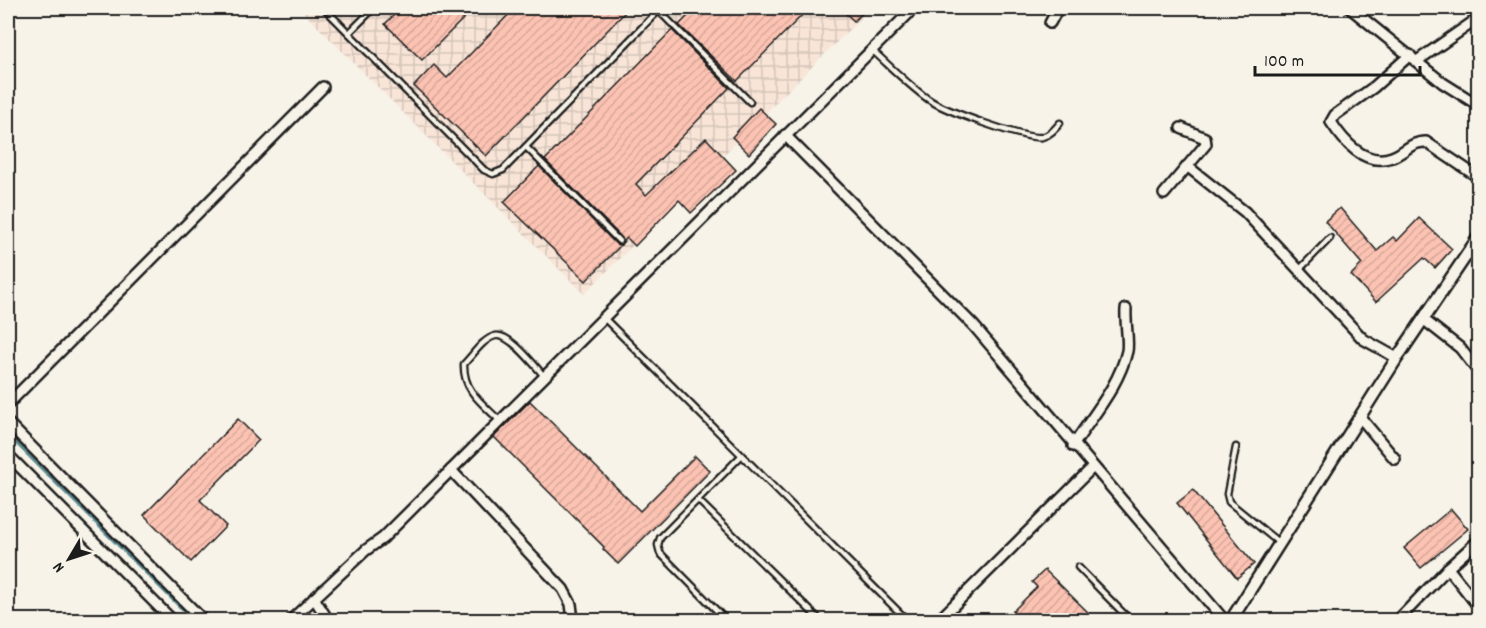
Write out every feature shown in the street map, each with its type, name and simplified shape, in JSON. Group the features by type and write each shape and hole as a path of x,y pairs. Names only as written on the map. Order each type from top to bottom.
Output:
{"street":[{"path":"291,621 366,550 383,538 914,8"},
{"path":"1050,23 1058,8"},
{"path":"1350,8 1362,12 1443,83 1479,105"},
{"path":"1473,22 1413,58 1335,115 1331,122 1359,154 1377,160 1392,157 1419,141 1426,142 1479,177"},
{"path":"8,404 322,87"},
{"path":"1164,194 1206,144 1205,138 1181,128"},
{"path":"785,135 974,326 1073,446 1224,621"},
{"path":"1187,166 1245,212 1363,339 1397,358"},
{"path":"1231,621 1397,358 1479,238"},
{"path":"1073,446 1119,377 1128,348 1124,330 1126,309"},
{"path":"1423,320 1460,348 1479,371"},
{"path":"1360,417 1395,459"},
{"path":"8,423 203,621"},
{"path":"8,455 172,621"},
{"path":"939,621 1092,468"},
{"path":"451,470 563,589 571,604 573,621"},
{"path":"1398,621 1448,568 1479,542"},
{"path":"1448,568 1479,606"},
{"path":"314,598 328,621"}],"lane":[{"path":"324,8 484,170 493,174 503,170 659,9 750,102"},
{"path":"349,33 374,8"},
{"path":"871,50 928,100 944,108 1026,136 1042,137 1051,133 1060,123"},
{"path":"526,147 619,241"},
{"path":"1298,271 1330,238"},
{"path":"604,318 907,621"},
{"path":"500,421 469,390 464,378 464,364 488,339 497,335 507,336 544,376"},
{"path":"1236,447 1227,494 1229,502 1280,544"},
{"path":"726,621 660,553 658,545 660,538 741,456"},
{"path":"698,500 820,621"},
{"path":"1078,567 1130,621"}],"shaded area":[{"path":"299,8 871,8 584,294"}],"building":[{"path":"401,8 474,8 422,60 385,24"},
{"path":"515,8 629,8 486,156 414,86 434,65 447,78"},
{"path":"696,8 809,8 737,81 679,25"},
{"path":"840,8 868,8 854,21"},
{"path":"672,30 729,88 636,184 646,195 706,138 736,170 691,213 679,200 635,246 627,238 623,242 622,238 545,160"},
{"path":"759,108 776,124 749,154 732,137"},
{"path":"539,166 616,244 621,245 586,281 504,202"},
{"path":"1340,208 1377,251 1393,237 1397,241 1419,218 1452,249 1435,268 1424,258 1376,302 1351,275 1362,264 1325,221"},
{"path":"530,401 640,511 695,456 710,471 618,564 603,549 604,547 494,437"},
{"path":"238,419 259,440 200,500 226,526 191,562 144,515"},
{"path":"1193,490 1254,564 1237,578 1177,503"},
{"path":"1451,509 1468,529 1421,568 1404,548"},
{"path":"1045,570 1097,621 1003,621 1037,587 1032,582"}],"waterway":[{"path":"8,435 193,620"}]}
